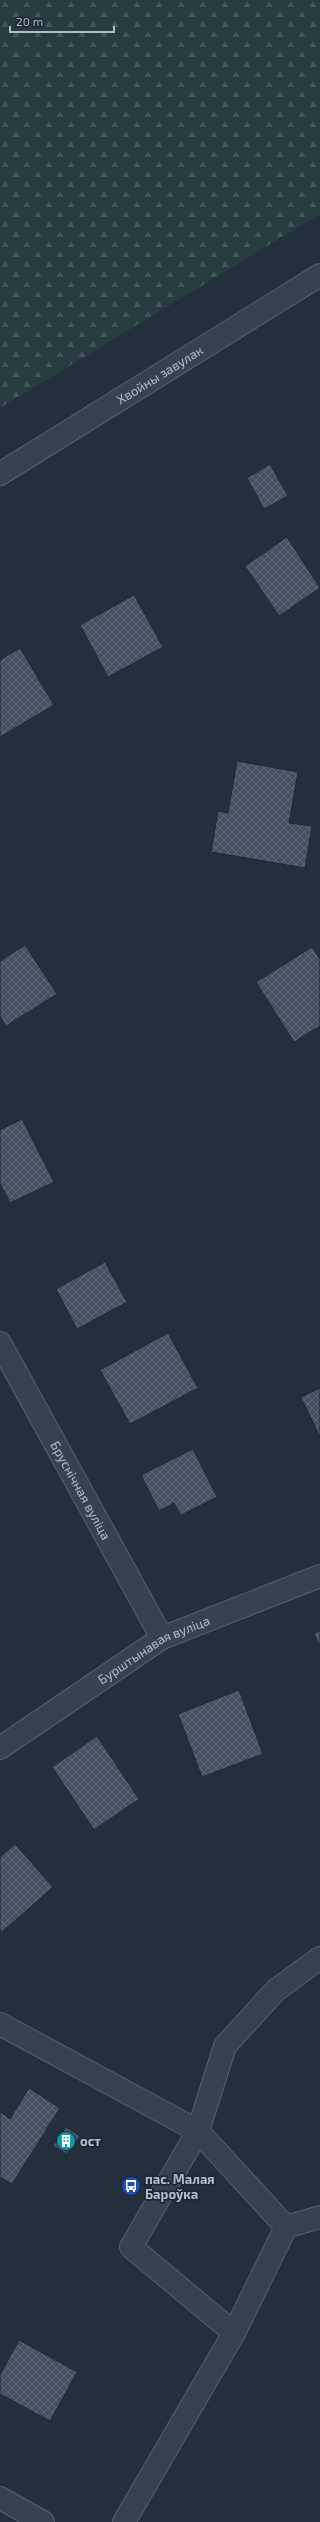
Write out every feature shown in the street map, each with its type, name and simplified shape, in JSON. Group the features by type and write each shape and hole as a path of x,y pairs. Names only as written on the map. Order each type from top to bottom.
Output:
{"street":[{"name":"Хвойны завулак","path":"0,474 320,275"},
{"name":"Бруснічная вуліца","path":"0,1343 162,1638"},
{"name":"Бурштынавая вуліца","path":"0,1748 162,1638 320,1576"},
{"path":"234,2333 131,2247 198,2131 225,2046 276,1990 320,1958"},
{"path":"0,2024 198,2131 286,2227"},
{"path":"124,2522 234,2333 286,2227 320,2217"},
{"path":"0,2498 43,2522"}],"green space":[{"path":"0,0 320,0 320,214 0,408"}],"building":[{"path":"270,464 288,496 264,509 247,478"},
{"path":"287,537 320,588 279,616 245,566"},
{"path":"134,595 163,647 108,677 80,625"},
{"path":"20,648 54,705 0,737 0,660"},
{"path":"237,761 298,772 289,823 312,826 305,868 211,852 218,811 228,813"},
{"path":"25,945 57,994 6,1026 0,1016 0,961"},
{"path":"312,947 320,959 320,1026 294,1042 256,982"},
{"path":"22,1119 54,1182 10,1203 0,1183 0,1130"},
{"path":"105,1262 127,1302 77,1329 56,1289"},
{"path":"168,1333 198,1388 130,1424 100,1370"},
{"path":"320,1388 320,1437 301,1397"},
{"path":"193,1449 217,1497 181,1515 174,1503 159,1511 141,1475"},
{"path":"320,1631 320,1647 314,1633"},
{"path":"239,1690 263,1754 202,1777 178,1714"},
{"path":"97,1736 139,1799 94,1830 52,1767"},
{"path":"15,1844 53,1887 2,1932 0,1929 0,1857"},
{"path":"29,2088 60,2108 12,2184 0,2177 0,2112 10,2119"},
{"name":"ост","path":"66,2127 80,2136 67,2154 53,2146"},
{"path":"19,2340 77,2372 50,2421 0,2394 0,2375"}],"place":[{"name":"ост","path":"66,2141"},
{"name":"пас. Малая Бароўка","path":"131,2186"}]}
